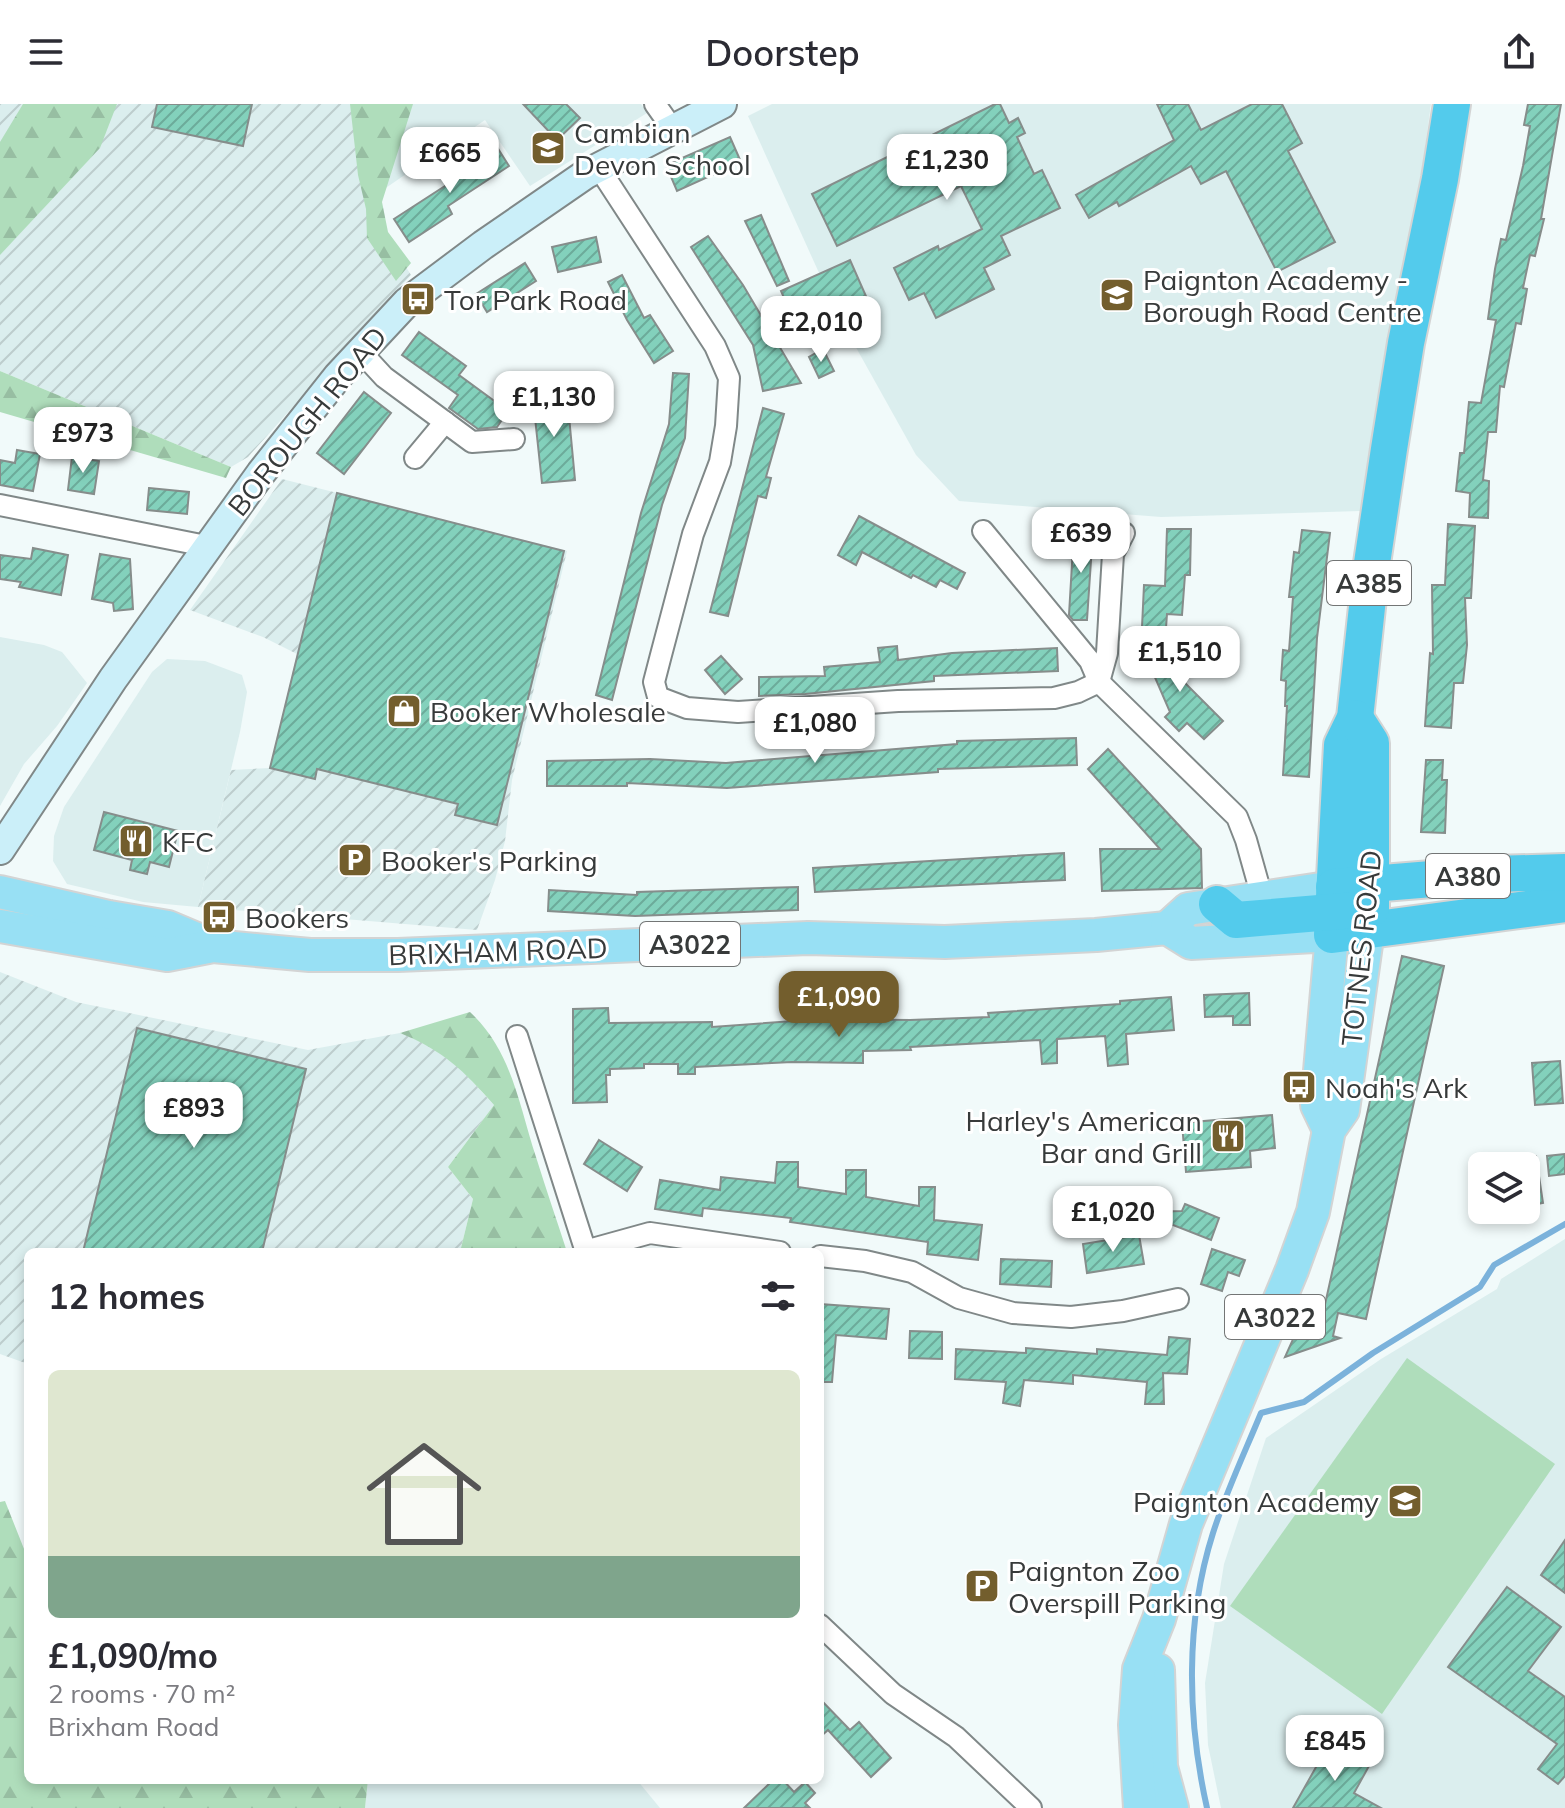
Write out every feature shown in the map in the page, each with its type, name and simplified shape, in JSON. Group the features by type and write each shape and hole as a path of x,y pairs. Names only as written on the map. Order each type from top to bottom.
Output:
{"highway":[{"name":"TOTNES ROAD","path":"1333,911 1342,745 1355,718 1367,598 1389,449 1452,104"},
{"name":"TOTNES ROAD","path":"1355,718 1371,743 1370,908"},
{"name":"A380","path":"1333,911 1565,893"},
{"path":"1217,904 1236,920 1333,911"},
{"name":"A380","path":"1333,911 1370,908"}],"main road":[{"name":"BOROUGH ROAD","path":"0,850 206,546 261,473 361,352 407,302 483,245 599,168 722,104"},
{"name":"BRIXHAM ROAD","path":"0,892 168,927 213,946"},
{"name":"BRIXHAM ROAD","path":"0,926 167,955 213,946 310,955 398,955 808,938 945,942 1096,935 1167,928 1188,909 1262,897 1333,911"},
{"name":"TOTNES ROAD","path":"1140,1808 1135,1725 1139,1669 1159,1619 1186,1524 1271,1326 1313,1212 1329,1130 1343,1110 1370,908"},
{"name":"TOTNES ROAD","path":"1329,1130 1317,1105 1333,911"},
{"name":"BRIXHAM ROAD","path":"1167,928 1191,943 1333,911"},
{"name":"TOTNES ROAD","path":"1159,1619 1157,1693 1161,1767 1172,1808"}],"street":[{"path":"655,104 672,128"},
{"path":"599,168 715,346 729,378 720,462 693,534 661,655 654,682 658,697 687,708 738,712 898,701 1054,698 1078,692 1099,682 1107,653 1113,554 1124,533"},
{"path":"361,352 384,377 472,442 514,439"},
{"path":"415,458 445,422"},
{"path":"0,505 206,546"},
{"path":"983,531 1090,661 1099,682 1237,817 1262,897"},
{"path":"1237,817 1255,804"},
{"path":"517,1036 585,1248"},
{"path":"597,1248 650,1233 753,1248"},
{"path":"824,1256 865,1261 912,1272 959,1298 1013,1313 1071,1317 1123,1311 1178,1299"},
{"path":"824,1629 893,1694 956,1737 1031,1808"}],"shaded area":[{"path":"0,104 389,104 367,177 386,235 411,275 248,457 231,467 0,371"},
{"name":"Cambian Devon School","path":"389,104 641,104 647,113 530,186 485,120 374,196"},
{"name":"Paignton Academy - Borough Road Centre","path":"772,104 1431,104 1410,260 1360,511 1161,517 959,501 916,455 839,317 748,116"},
{"path":"282,479 567,551 512,780 505,841 477,930 198,907 231,770 270,768 297,654 263,637 190,610"},
{"path":"0,637 44,645 62,652 87,683 57,726 24,764 0,806"},
{"path":"167,659 205,661 242,675 247,692 198,907 143,902 67,884 53,861 54,836 64,807 152,672"},
{"path":"0,972 76,1002 308,1050 400,1033 429,1045 461,1069 494,1105 448,1167 473,1199 461,1248 24,1248 24,1363 0,1354"},
{"name":"Paignton Academy","path":"1565,1239 1565,1808 1221,1808 1208,1745 1205,1683 1224,1564 1266,1438 1381,1359 1497,1289 1501,1279"},
{"path":"368,1784 640,1784 660,1808 365,1808"}],"green space":[{"path":"23,104 117,104 100,148 0,255 0,142"},
{"path":"350,104 413,104 382,202 388,232 411,263 396,281 367,238 366,209 358,175"},
{"path":"0,371 231,467 226,478 0,412"},
{"path":"470,1012 484,1027 505,1061 566,1248 461,1248 473,1199 448,1167 494,1105 452,1063 400,1033"},
{"path":"1407,1358 1555,1464 1382,1714 1230,1606"},
{"path":"5,1501 24,1549 24,1784 368,1784 365,1808 0,1808 0,1502"}],"building":[{"path":"157,104 252,104 243,146 152,127"},
{"path":"523,104 566,104 580,118 557,140"},
{"path":"1000,104 1009,123 1018,118 1025,133 1017,137 1034,174 1042,170 1060,208 1001,236 1010,255 984,268 994,289 936,318 924,293 909,300 894,268 982,229 961,186 837,246 812,194"},
{"path":"1157,104 1188,104 1201,130 1252,104 1282,104 1302,143 1288,151 1335,242 1277,272 1226,171 1201,184 1191,166 1119,206 1117,202 1089,218 1076,195 1174,140"},
{"path":"1528,104 1561,104 1541,219 1544,219 1535,256 1530,255 1523,288 1527,289 1521,324 1516,323 1504,387 1500,386 1496,432 1488,432 1483,480 1489,481 1488,518 1469,517 1470,493 1456,491 1460,453 1464,453 1469,402 1481,403 1496,320 1488,319 1495,269 1501,239 1506,240 1523,166 1530,126 1524,125"},
{"path":"730,137 741,162 677,191 666,165"},
{"path":"497,147 509,166 448,206 452,214 409,242 394,219 448,184 445,180"},
{"path":"761,215 789,281 777,286 745,221"},
{"path":"708,236 743,285 801,383 763,391 753,345 691,247"},
{"path":"596,237 601,262 558,272 552,247"},
{"path":"850,260 869,303 800,335 781,291"},
{"path":"525,263 536,281 487,312 476,294"},
{"path":"622,275 644,318 650,315 673,351 654,363 608,282"},
{"path":"419,332 466,366 459,375 508,411 497,427 478,429 449,408 458,395 402,355"},
{"path":"823,349 834,371 819,378 809,357"},
{"path":"673,373 689,374 685,438 662,505 612,700 596,695 641,513 669,424"},
{"path":"364,392 391,413 344,474 317,453"},
{"path":"567,395 575,480 542,483 533,399"},
{"path":"763,408 784,414 766,477 771,478 766,498 758,496 728,616 710,612"},
{"path":"17,450 40,454 33,491 0,485 0,460 15,463"},
{"path":"72,457 99,461 94,494 68,490"},
{"path":"149,488 189,492 187,514 147,510"},
{"name":"Booker Wholesale","path":"337,493 564,551 497,825 455,815 458,804 317,769 315,779 270,768"},
{"path":"859,516 965,573 957,589 940,580 936,587 913,575 911,578 862,552 856,565 838,555"},
{"path":"1448,524 1475,526 1471,598 1465,598 1467,645 1463,683 1454,683 1451,728 1425,726 1430,653 1433,654 1432,585 1445,585"},
{"path":"1167,529 1191,529 1190,575 1185,575 1182,615 1167,614 1166,628 1142,627 1144,585 1165,586"},
{"path":"1074,530 1093,531 1087,620 1073,620 1069,615"},
{"path":"1302,530 1330,533 1317,638 1309,777 1283,775 1287,706 1286,681 1281,680 1283,650 1289,651 1293,597 1289,597 1294,552 1299,553"},
{"path":"33,548 68,555 61,595 19,587 21,582 0,579 0,555 31,559"},
{"path":"100,554 130,559 133,609 114,611 113,603 92,599"},
{"path":"1167,642 1184,682 1223,721 1204,739 1187,723 1179,731 1165,717 1170,712 1144,652"},
{"path":"897,646 898,660 952,653 1057,648 1058,671 934,676 934,681 759,696 759,677 825,676 824,667 880,662 878,648"},
{"path":"721,656 742,679 725,694 705,670"},
{"path":"1076,738 1077,765 938,769 938,772 727,788 627,783 627,786 547,786 547,761 650,759 726,763 957,744 957,741"},
{"path":"1108,749 1201,849 1202,888 1102,891 1100,849 1160,849 1088,769"},
{"path":"1426,760 1443,760 1442,780 1447,780 1445,833 1421,832"},
{"name":"KFC","path":"104,812 178,831 169,867 150,862 147,874 130,870 132,860 94,850"},
{"path":"1064,853 1065,880 815,892 813,868"},
{"path":"798,887 798,910 635,916 548,911 549,890 637,895 637,892"},
{"path":"1402,956 1444,966 1366,1319 1338,1313 1333,1336 1340,1338 1285,1357 1299,1326 1315,1331 1319,1309 1324,1309"},
{"path":"1249,993 1250,1025 1233,1025 1233,1016 1205,1017 1204,995"},
{"path":"1171,997 1174,1030 1126,1034 1128,1064 1108,1066 1105,1036 1057,1039 1057,1063 1042,1064 1040,1040 863,1051 863,1063 792,1062 695,1067 695,1074 678,1074 678,1064 644,1064 644,1068 610,1069 610,1075 606,1075 607,1102 573,1103 573,1009 608,1008 609,1023 712,1022 712,1027 822,1019 989,1017 988,1013 1120,1004 1120,1001"},
{"path":"137,1028 306,1069 263,1248 84,1248"},
{"path":"1560,1061 1563,1103 1535,1105 1532,1063"},
{"name":"Harley's American Bar and Grill","path":"1272,1115 1275,1148 1250,1151 1251,1167 1186,1172 1182,1123"},
{"path":"599,1140 642,1167 627,1191 584,1164"},
{"path":"1565,1154 1565,1174 1549,1176 1547,1156"},
{"path":"777,1162 798,1162 798,1187 846,1194 846,1170 866,1170 866,1197 919,1206 919,1187 935,1187 934,1220 982,1225 978,1260 927,1254 928,1242 790,1222 791,1218 703,1208 702,1216 655,1209 660,1180 720,1190 721,1177 775,1183"},
{"path":"1185,1204 1219,1218 1211,1240 1140,1212 1182,1211"},
{"path":"1139,1235 1144,1264 1087,1273 1083,1244"},
{"path":"1212,1249 1245,1260 1239,1276 1228,1272 1222,1291 1201,1284"},
{"path":"1001,1259 1052,1261 1051,1287 1000,1284"},
{"path":"824,1304 889,1309 886,1339 836,1335 832,1382 824,1382"},
{"path":"910,1331 942,1332 942,1359 909,1358"},
{"path":"1169,1337 1190,1339 1187,1374 1163,1373 1164,1404 1145,1404 1147,1382 1073,1375 1073,1384 1024,1380 1020,1406 1003,1403 1006,1382 955,1379 956,1349 1026,1353 1026,1348 1097,1354 1097,1349 1167,1355"},
{"path":"1565,1540 1565,1593 1541,1575"},
{"path":"1507,1587 1561,1627 1528,1671 1565,1697 1565,1776 1558,1784 1538,1769 1557,1744 1448,1667"},
{"path":"824,1703 850,1730 859,1722 891,1758 871,1777 828,1730 824,1734"},
{"path":"1329,1744 1369,1766 1354,1793 1381,1808 1293,1808"},
{"path":"769,1784 787,1784 794,1792 807,1784 815,1793 805,1803 810,1808 744,1808"}],"waterway":[{"path":"1207,1808 1193,1705 1197,1601 1218,1518 1261,1413 1304,1402 1373,1353 1480,1287 1494,1265 1565,1224"}],"place":[{"name":"Cambian Devon School","path":"548,148"},
{"name":"Paignton Academy - Borough Road Centre","path":"1117,295"},
{"name":"Tor Park Road","path":"418,299"},
{"name":"Booker Wholesale","path":"404,711"},
{"name":"KFC","path":"136,841"},
{"name":"Booker's Parking","path":"355,860"},
{"name":"Bookers","path":"219,917"},
{"name":"Noah's Ark","path":"1299,1087"},
{"name":"Harley's American Bar and Grill","path":"1228,1136"},
{"name":"Paignton Academy","path":"1405,1501"},
{"name":"Paignton Zoo Overspill Parking","path":"982,1586"}]}
